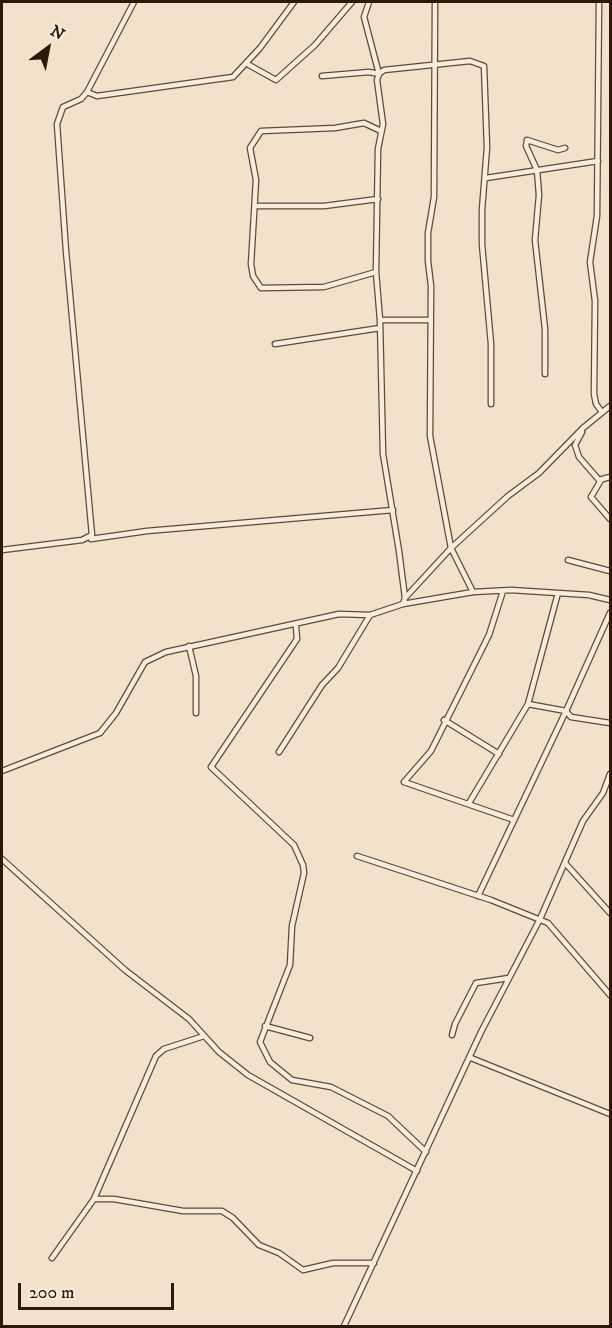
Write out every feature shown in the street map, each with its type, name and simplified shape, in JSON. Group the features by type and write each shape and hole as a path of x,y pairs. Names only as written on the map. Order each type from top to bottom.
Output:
{"street":[{"path":"88,539 92,536 93,529 66,250 57,124 63,107 81,99 87,92 134,2"},
{"path":"87,92 97,96 233,77 260,48 294,2"},
{"path":"249,65 276,80 315,45 352,2"},
{"path":"369,2 364,16 379,74"},
{"path":"435,2 434,197 428,242 431,320 430,436 451,548 473,592"},
{"path":"599,2 597,216 590,262 595,301 594,394 596,404 602,412"},
{"path":"405,598 383,454 381,328 376,272 383,116 377,80 379,74 384,70 470,62 484,66 488,147 482,233 491,344 490,404"},
{"path":"322,76 369,72 379,74"},
{"path":"376,272 324,287 261,288 253,276 251,264 256,180 250,148 261,131 335,128 364,123 381,130"},
{"path":"545,374 545,329 535,240 539,195 537,170 526,147 527,140 558,150 566,148"},
{"path":"486,178 598,160"},
{"path":"255,206 324,206 378,199"},
{"path":"380,320 431,320"},
{"path":"275,344 381,328"},
{"path":"403,604 405,598 451,548 508,496 539,473 584,427 610,406"},
{"path":"584,427 575,445 576,452 601,480"},
{"path":"610,477 601,480 591,497 610,519"},
{"path":"2,550 147,531 393,510"},
{"path":"568,560 610,571"},
{"path":"503,591 489,635 444,720 431,751 404,782 514,820"},
{"path":"2,771 100,733 116,713 145,662 166,652 296,626 339,614 370,615 403,604 473,592 558,593 610,600"},
{"path":"469,803 528,704 558,593"},
{"path":"478,896 610,613"},
{"path":"279,752 322,685 338,668 370,615"},
{"path":"296,626 297,639 211,767 294,844 303,865 304,873 292,926 290,965 265,1026 260,1042 262,1051 270,1062 292,1080 331,1087 388,1116 426,1152"},
{"path":"189,646 196,676 196,713"},
{"path":"528,704 566,711 571,717 610,723"},
{"path":"444,720 499,754"},
{"path":"344,1326 509,978 540,919 583,821 603,793 610,774"},
{"path":"357,856 540,919 558,931 610,995"},
{"path":"2,859 124,970 189,1019 219,1052 248,1075 417,1171"},
{"path":"565,863 610,913"},
{"path":"452,1035 455,1024 476,983 509,978"},
{"path":"265,1026 310,1038"},
{"path":"52,1258 94,1199 156,1056 164,1049 204,1035"},
{"path":"471,1058 610,1114"},
{"path":"94,1199 114,1199 183,1211 222,1212 233,1218 259,1245 279,1253 303,1269 333,1263 374,1263"}]}
